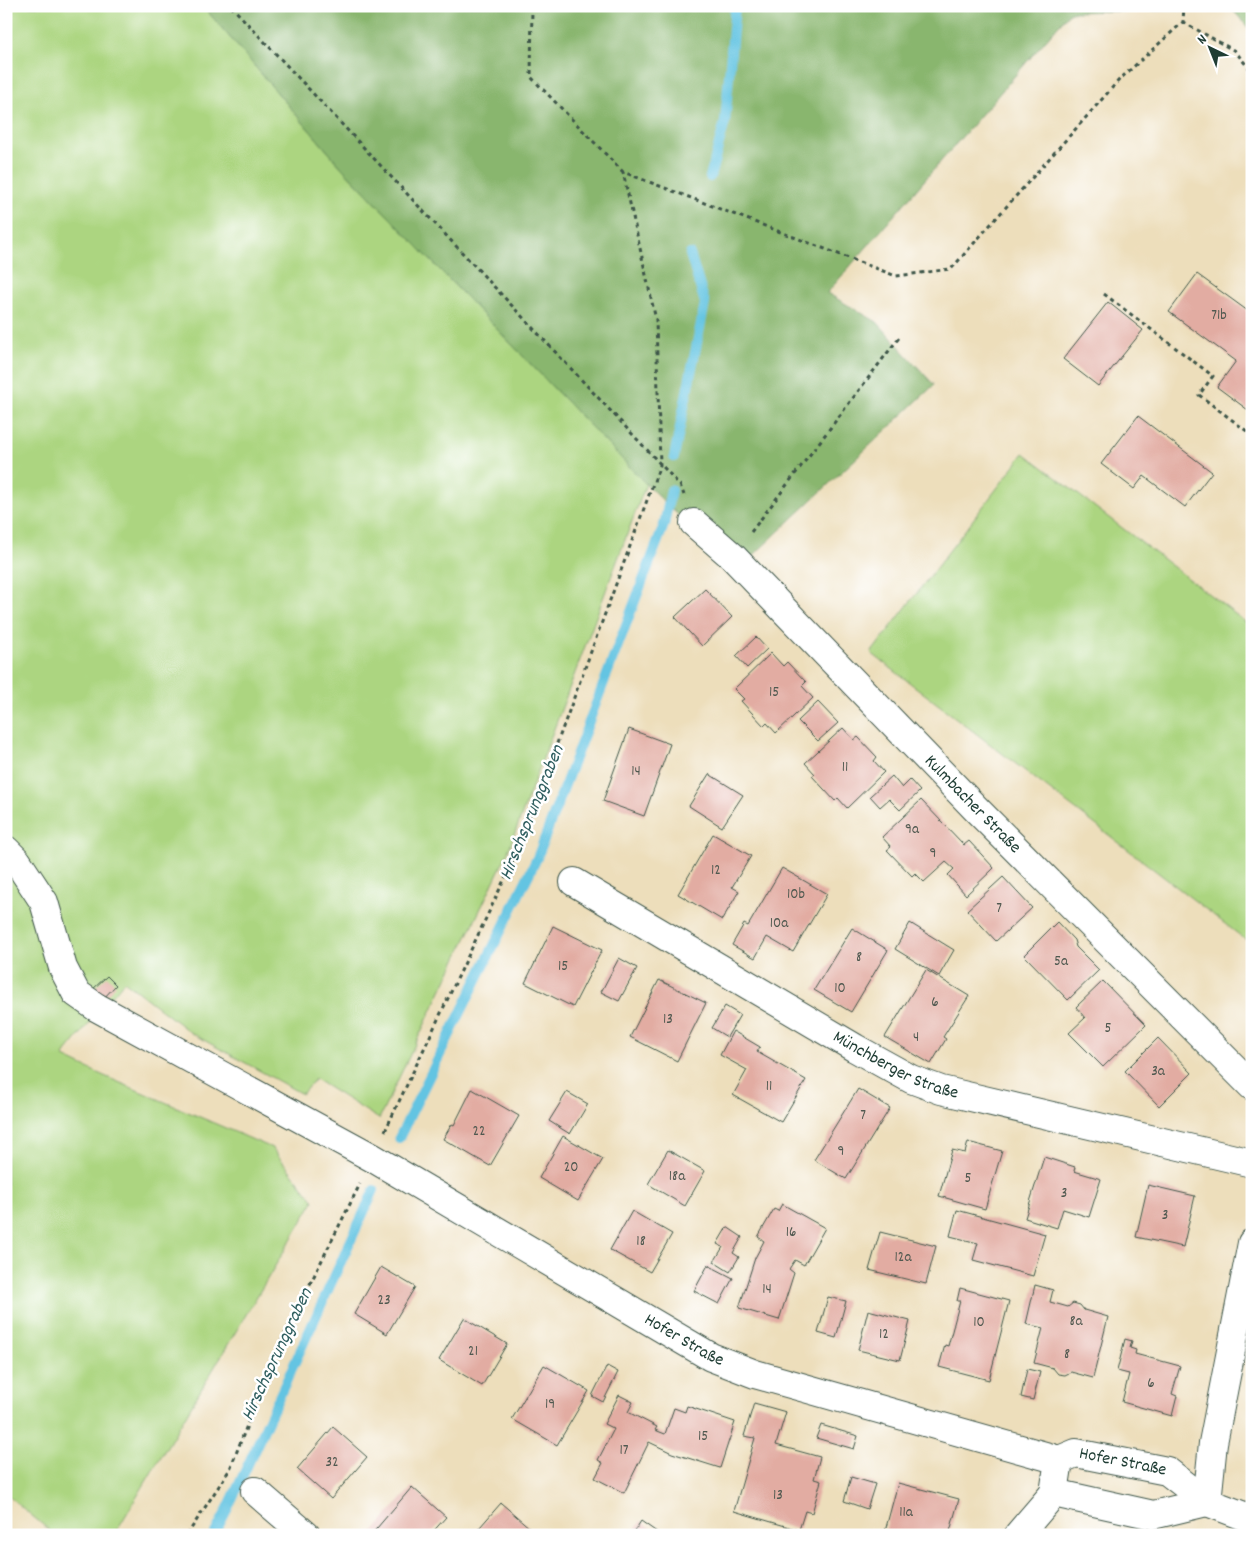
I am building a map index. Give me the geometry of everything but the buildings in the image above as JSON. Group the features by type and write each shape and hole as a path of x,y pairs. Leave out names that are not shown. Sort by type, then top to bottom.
{"street":[{"name":"Kulmbacher Straße","path":"694,523 733,557 979,812 1252,1086"},
{"name":"Hofer Straße","path":"6,850 17,861 44,902 63,968 76,993 96,1007 372,1158 711,1356 755,1374 1059,1460 1076,1453 1168,1471 1207,1502 1252,1519"},
{"name":"Münchberger Straße","path":"574,882 911,1079 951,1093 1252,1163"},
{"path":"1018,1535 1054,1493 1153,1515 1207,1502 1213,1443 1252,1243"},
{"name":"Hofer Straße","path":"1054,1493 1059,1460"},
{"path":"255,1492 306,1535"}],"path":[{"path":"231,6 680,485 694,523"},
{"path":"532,6 531,77 623,172 896,276 951,269 1120,79 1183,22 1184,6"},
{"path":"1183,22 1235,51 1252,72"},
{"path":"187,1535 230,1469 274,1356 372,1158 516,857 660,465 656,320 623,172"},
{"path":"1104,294 1213,376 1199,395 1252,435"},
{"path":"733,557 901,335"}],"green space":[{"path":"6,6 203,6 342,168 646,484 507,854 379,1119 315,1079 302,1094 191,1033 124,981 66,1052 64,1057 102,1075 272,1148 314,1201 114,1535 55,1535 6,1494"},
{"path":"203,6 1252,6 1252,32 1232,9 1070,12 827,293 877,322 934,385 737,572 646,484 342,168"},
{"path":"1024,453 1252,627 1252,933 1246,940 871,653"}],"waterway":[{"name":"Hirschsprunggraben","path":"710,177 725,122 735,6"},
{"name":"Hirschsprunggraben","path":"674,457 705,303 690,254"},
{"name":"Hirschsprunggraben","path":"399,1138 537,858 664,525 671,490"},
{"name":"Hirschsprunggraben","path":"214,1535 374,1190"}]}
